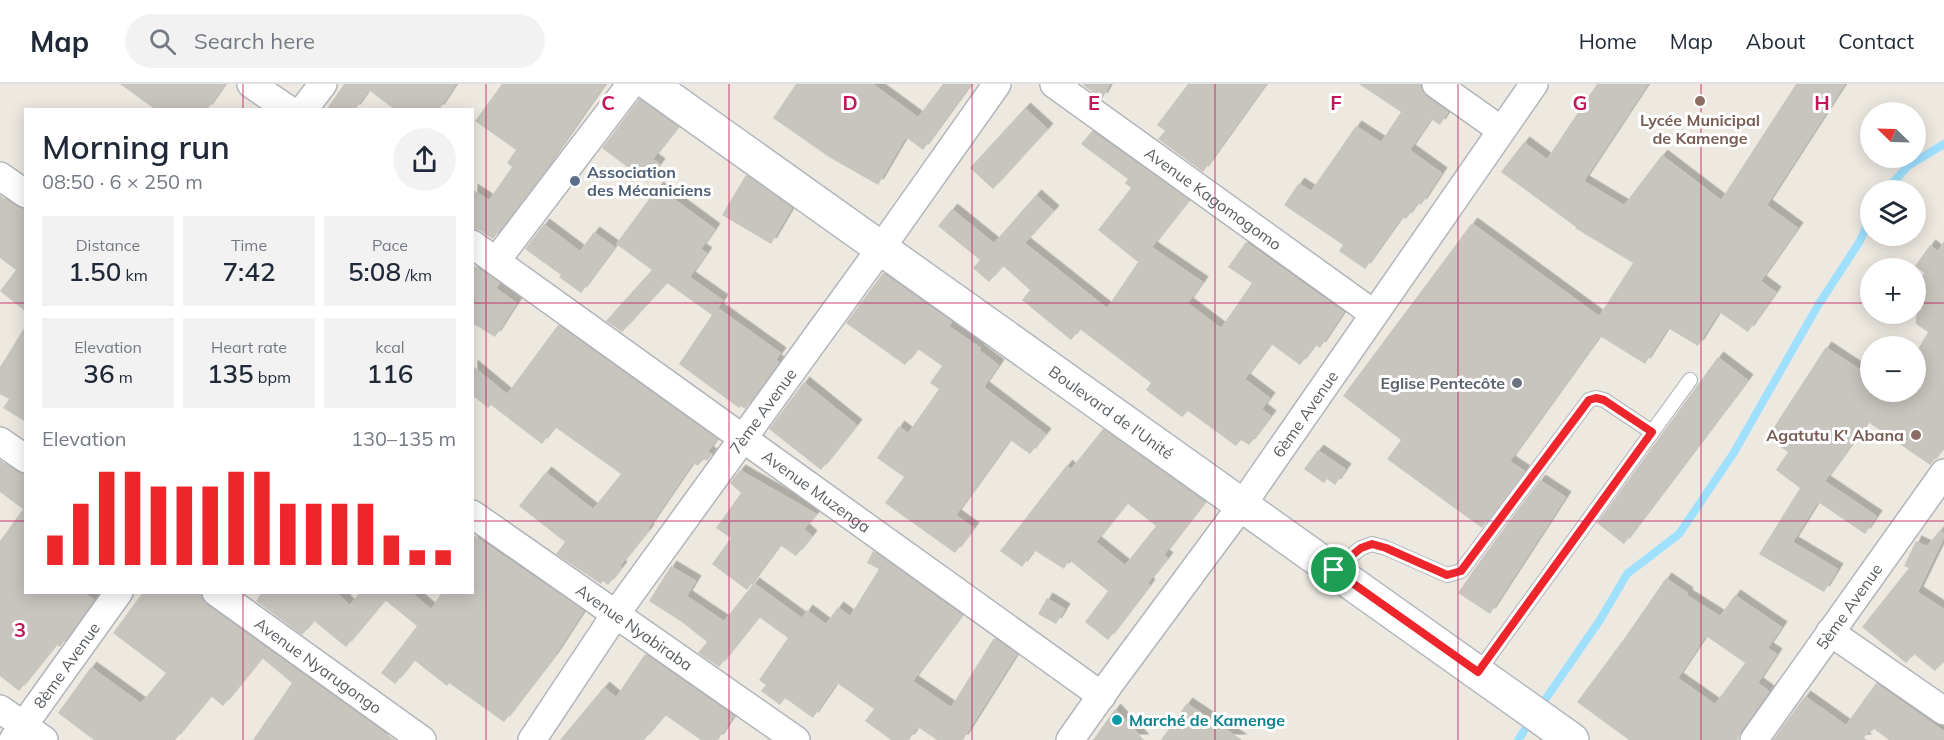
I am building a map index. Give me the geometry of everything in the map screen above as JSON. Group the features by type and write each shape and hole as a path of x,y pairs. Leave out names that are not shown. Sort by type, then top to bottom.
{"street":[{"path":"251,84 286,108"},
{"path":"305,108 323,84"},
{"path":"496,261 632,84"},
{"name":"Boulevard de l'Unité","path":"650,84 1563,733"},
{"name":"7ème Avenue","path":"532,740 615,615 997,84"},
{"name":"Avenue Kagomogomo","path":"1054,84 1374,314"},
{"path":"1436,84 1501,130"},
{"name":"6ème Avenue","path":"1070,740 1242,505 1534,84"},
{"path":"0,176 24,193"},
{"name":"Avenue Muzenga","path":"474,245 1102,696"},
{"path":"0,441 24,458"},
{"name":"5ème Avenue","path":"1754,740 1944,473"},
{"name":"Avenue Nyabiraba","path":"474,515 796,740"},
{"name":"8ème Avenue","path":"27,735 118,594"},
{"name":"Avenue Nyarugongo","path":"219,594 422,740"},
{"path":"1830,632 1944,711"},
{"path":"0,709 27,735"}],"lane":[{"path":"1478,672 1690,380"},
{"path":"1334,570 1361,548 1372,544 1447,575 1461,571 1589,400 1596,398 1604,400 1652,432"}],"building":[{"path":"120,84 225,84 208,108 153,108"},
{"path":"344,84 456,84 440,108 392,108 369,90 356,108 327,108"},
{"path":"502,84 605,84 493,239 474,229 474,190 489,200 512,167 507,163 516,150 475,121"},
{"path":"796,84 873,84 918,117 943,84 971,84 923,150 907,138 905,139 878,185 829,157 773,118"},
{"path":"1084,84 1110,84 1102,99"},
{"path":"1188,84 1266,84 1203,172 1158,139 1165,131 1157,125"},
{"path":"1359,84 1420,84 1426,96 1448,112 1440,125 1431,119 1410,150 1442,173 1421,205 1418,202 1406,219 1402,217 1365,269 1339,251 1343,245 1284,205 1299,183 1311,191 1356,126 1381,142 1401,112"},
{"path":"1597,84 1648,84 1584,181 1624,205 1662,155 1721,200 1796,84 1845,84 1767,205 1798,228 1761,281 1776,292 1748,332 1719,312 1698,346 1668,328 1645,364 1600,336 1510,461 1525,471 1482,528 1387,459 1401,440 1343,396 1472,223 1599,316 1633,263 1575,228 1501,172 1524,142 1547,159"},
{"path":"639,99 678,127 653,159 660,164 647,182 602,148"},
{"path":"1025,108 1048,129 993,189 970,168"},
{"path":"1092,131 1189,200 1152,247 1203,282 1188,303 1221,328 1252,283 1228,267 1246,242 1344,312 1320,348 1315,345 1300,365 1271,344 1245,379 1270,398 1262,409 1271,416 1249,445 1241,440 1236,446 1188,411 1182,417 1146,390 1151,383 1080,329 1071,340 1022,300 1030,290 1003,266 989,282 973,268 980,260 938,226 952,209 994,243 1036,195 1054,211 1025,243 1107,308 1138,262 1098,230 1131,188 1125,183 1128,179 1081,144"},
{"path":"746,175 792,208 771,244 722,215"},
{"path":"658,187 715,229 701,249 707,253 690,277 723,300 718,308 781,353 776,360 779,362 745,409 741,406 739,408 679,364 712,315 667,283 622,332 606,321 652,270 616,244"},
{"path":"0,195 24,209 24,310 0,291 16,270 0,258"},
{"path":"544,224 580,251 594,232 615,247 581,293 525,249"},
{"path":"1944,241 1944,448 1930,465 1868,422 1825,481 1877,516 1865,534 1818,502 1793,542 1838,569 1824,592 1759,554 1800,488 1776,470 1788,452 1767,438 1826,347 1860,369 1860,402 1926,402 1926,336 1928,332 1916,324 1926,324 1926,258 1921,258 1930,245 1938,251"},
{"path":"474,265 500,283 496,288 517,303 495,337 474,324"},
{"path":"883,273 952,322 949,326 981,348 979,350 999,365 984,387 1046,434 1030,454 1010,440 956,515 974,528 955,553 885,503 904,477 877,458 899,426 908,433 939,389 930,383 942,366 918,349 905,365 846,323"},
{"path":"558,325 717,439 708,452 712,454 707,461 704,458 698,466 693,463 649,530 608,585 603,581 601,584 556,554 565,542 519,506 546,472 593,509 621,474 555,427 542,444 491,405 488,408 474,397 474,367 507,394"},
{"path":"24,328 24,421 3,408 9,399 0,394 0,367"},
{"path":"1718,357 1748,380 1624,544 1597,523"},
{"path":"804,382 857,425 821,470 769,429"},
{"path":"1103,429 1205,502 1164,555 1168,558 1108,640 1085,622 1108,591 1069,560 1064,569 1034,550 1022,567 1000,551 1067,465 1071,469","holes":["1127,503 1156,526 1125,565 1096,542"]},
{"path":"1318,450 1346,469 1335,485 1327,479 1324,483 1304,469"},
{"path":"0,460 24,474 24,594 86,594 94,600 60,647 56,645 19,691 0,676 0,541 23,509 0,492"},
{"path":"740,470 817,514 804,529 812,536 796,556 780,545 747,590 712,564 731,538 716,528 741,493 730,483"},
{"path":"1540,480 1566,497 1490,614 1458,593"},
{"path":"1940,530 1944,533 1944,538 1918,592 1944,609 1944,661 1935,671 1914,654 1906,663 1862,627 1909,568 1904,566 1916,541 1927,546"},
{"path":"474,535 584,611 554,657 504,722 449,683 447,686 414,660 395,684 381,673 417,626 385,600 346,647 314,621 302,635 256,601 261,594 338,594 350,605 358,594 413,594 431,609 441,594 474,594"},
{"path":"873,551 962,615 913,681 951,707 994,638 1017,654 963,740 937,740 918,727 909,740 891,740 865,721 874,709 837,683 813,718 785,698 780,705 761,691 766,685 759,680 788,638 759,617 719,667 698,653 707,642 682,622 649,601 671,566 696,581 687,596 724,621 754,583 802,618 807,610 826,624 838,607 850,616 879,569 867,563"},
{"path":"1666,578 1688,593 1687,595 1720,616 1735,595 1782,627 1768,648 1777,654 1758,683 1769,691 1741,731 1738,740 1629,740 1577,702","holes":["1706,636 1745,663 1715,704 1678,678"]},
{"path":"142,594 201,594 207,605 395,740 253,740 292,683 262,658 223,706 211,696 175,740 94,740 58,713 91,667 141,703 166,673 113,633"},
{"path":"1047,598 1065,609 1056,624 1038,614"},
{"path":"645,654 734,716 718,740 701,740 665,715 644,740 560,740 604,687 616,697"},
{"path":"1876,683 1944,731 1944,740 1889,740 1874,729 1870,730 1864,738 1867,740 1773,740 1805,696 1846,725"},
{"path":"1187,703 1242,740 1161,740"},
{"name":"Marché de Kamenge","path":"1115,709 1144,740 1093,740"}],"waterway":[{"path":"1895,180 1908,166 1944,144"},
{"path":"1540,707 1600,620 1627,574 1679,534 1733,454 1817,307 1860,241"},
{"path":"1518,740 1532,719"}],"place":[{"name":"Lycée Municipal de Kamenge","path":"1700,101"},
{"name":"Association des Mécaniciens","path":"575,181"},
{"name":"Eglise Pentecôte","path":"1517,383"},
{"name":"Agatutu K' Abana","path":"1916,435"},
{"name":"Marché de Kamenge","path":"1117,720"}],"route":[{"path":"1596,398 1604,400 1652,432 1478,672 1334,570 1361,548 1372,544 1447,575 1461,571 1589,400 1596,398"}]}
